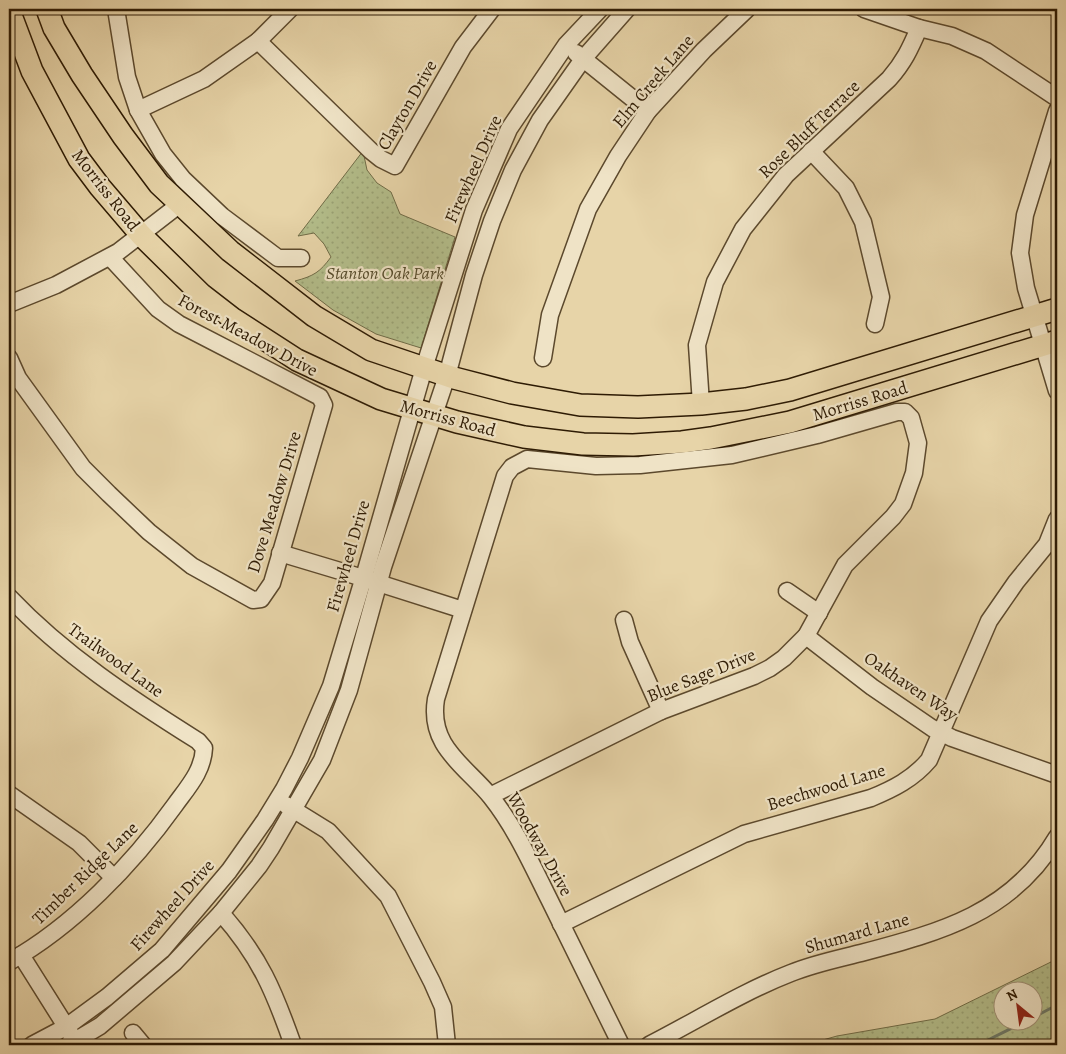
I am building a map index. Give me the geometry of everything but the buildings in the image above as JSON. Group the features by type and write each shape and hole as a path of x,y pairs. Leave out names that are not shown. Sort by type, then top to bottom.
{"main road":[{"name":"Morriss Road","path":"46,9 54,28 73,60 123,136 159,184 230,251 314,316 372,350 448,376 512,393 580,405 638,407 701,404 746,399 790,390 1057,309"},
{"name":"Morriss Road","path":"9,10 32,71 79,159 141,235 201,294 232,318 289,354 381,400 457,422 524,437 583,444 633,445 682,442 790,422 1050,343"}],"street":[{"path":"116,9 127,77 138,110 163,154 183,179 222,216 278,258 301,258"},
{"path":"138,110 204,80 258,40 290,9"},
{"name":"Clayton Drive","path":"258,40 371,151 395,166 463,47 492,9"},
{"name":"Firewheel Drive","path":"72,1043 100,1026 174,963 221,913 258,866 294,810 322,760 349,690 371,580 408,422 474,210 509,129 566,45 600,9"},
{"name":"Firewheel Drive","path":"32,1045 66,1027 107,997 162,950 229,871 277,800 300,758 331,686 435,415 448,376 480,257 492,221 513,170 540,120 583,59 627,9"},
{"name":"Elm Creek Lane","path":"543,358 550,315 588,209 618,156 648,111 704,50 747,9"},
{"path":"864,9 919,28 952,36 986,51 1057,98"},
{"name":"Rose Bluff Terrace","path":"701,404 697,345 715,282 742,228 786,175 900,67 909,53 919,28"},
{"path":"566,45 648,111"},
{"path":"1057,111 1026,215 1020,253 1026,288 1035,316 1050,343 1057,392"},
{"path":"812,151 846,188 863,222 881,297 875,324"},
{"path":"9,304 56,284 110,257 180,204"},
{"name":"Forest Meadow Drive","path":"110,257 158,309 179,324 320,397 324,405"},
{"name":"Dove Meadow Drive","path":"9,358 18,378 83,468 109,494 149,532 192,566 253,600 261,600 272,583 324,405"},
{"name":"Blue Sage Drive","path":"490,796 662,711 770,668 784,658 806,636 845,565 893,517 903,504 914,473 918,443 910,418 905,412 897,412 816,435 707,459 640,465 596,466 538,460"},
{"name":"Woodway Drive","path":"538,460 527,459 519,462 512,466 505,476 436,700 436,724 449,753 490,796 516,836 622,1045"},
{"name":"Beechwood Lane","path":"561,924 744,834 871,798 902,784 922,768 929,760 942,733 989,621 1016,582 1047,544 1057,518"},
{"path":"280,553 463,610"},
{"path":"787,591 819,613"},
{"name":"Trailwood Lane","path":"9,598 51,637 109,683 198,741 204,748"},
{"path":"624,620 630,642 662,711"},
{"name":"Oakhaven Way","path":"806,636 872,687 942,733 1057,775"},
{"name":"Timber Ridge Lane","path":"15,959 45,940 88,903 152,837 195,777 203,760 204,748"},
{"path":"9,794 78,843 114,878"},
{"path":"277,800 328,831 388,896 443,1006 447,1045"},
{"name":"Shumard Lane","path":"649,1045 792,972 925,934 970,918 1013,890 1049,851 1057,837"},
{"path":"221,913 245,941 267,978 278,1000 293,1045"},
{"path":"15,959 66,1027 72,1043"}],"green space":[{"name":"Stanton Oak Park","path":"363,151 367,170 377,183 391,192 400,214 455,237 421,348 376,334 333,310 295,281 316,273 331,257 324,244 314,233 298,236"},
{"path":"1057,959 1057,1045 805,1045 837,1036 935,1019 994,990 994,1032 1044,1032 1044,982 1010,982"}],"waterway":[{"path":"1044,1012 1057,1005"},
{"path":"978,1045 1004,1032"}]}
